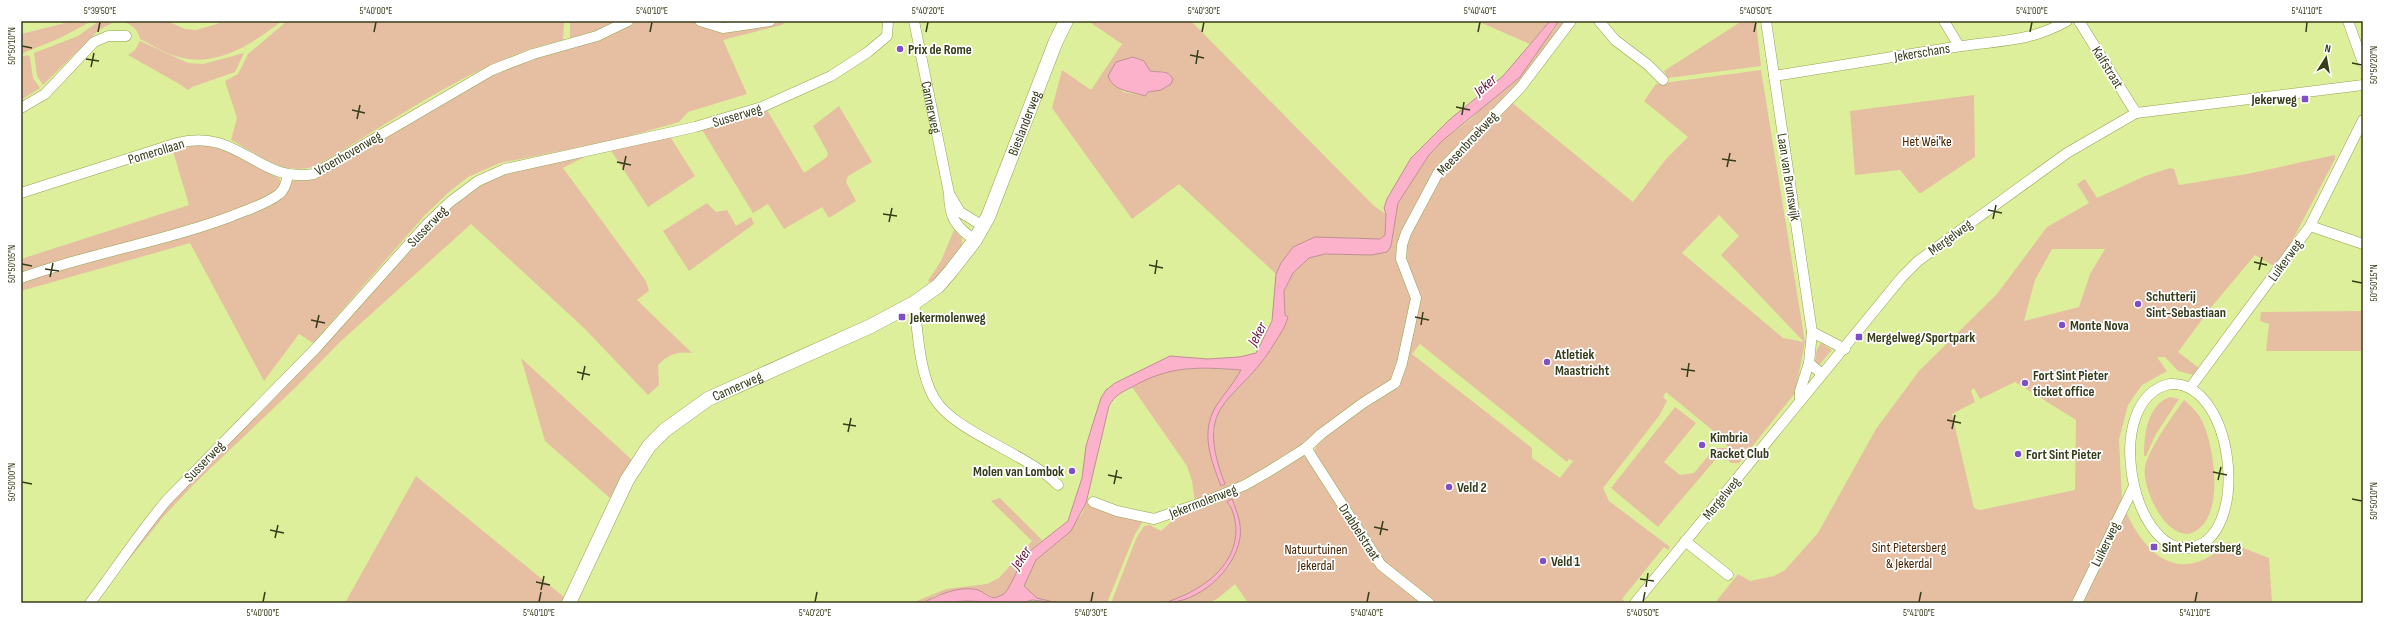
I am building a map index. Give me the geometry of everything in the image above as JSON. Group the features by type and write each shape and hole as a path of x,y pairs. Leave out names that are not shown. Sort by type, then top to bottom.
{"main road":[{"name":"Bieslanderweg","path":"983,226 1066,21"},
{"name":"Cannerweg","path":"569,603 627,480 649,446 665,430 708,399 871,326 914,303 938,286 963,257 983,226"}],"street":[{"name":"Vroenhovenweg","path":"288,176 306,176 324,170 463,85 492,70 533,54 597,36 628,21"},
{"path":"700,21 723,28 770,21"},
{"name":"Susserweg","path":"90,603 118,568 150,520 167,500 317,347 427,224 466,189 505,169 695,127 762,108 831,76 868,52 887,36 888,21"},
{"name":"Cannerweg","path":"914,21 948,193 949,210 954,222 975,240"},
{"name":"Meesenbroekweg","path":"1306,448 1327,429 1396,381 1402,364 1416,298 1401,260 1402,246 1406,233 1432,182 1441,168 1521,87 1571,21"},
{"path":"1599,21 1615,40 1648,65 1663,80"},
{"name":"Laan van Brunswijk","path":"1766,21 1812,332 1809,363 1800,391 1800,400"},
{"path":"1944,21 1959,46"},
{"name":"Jekerschans","path":"1774,76 1959,46 2034,36 2067,21"},
{"name":"Kalfstraat","path":"2079,21 2136,113"},
{"path":"2348,21 2363,63"},
{"path":"21,108 47,92 94,42 108,36 126,36"},
{"name":"Mergelweg","path":"1635,603 1800,400 1845,349 1902,277 1918,262 2067,153 2136,113 2363,85"},
{"name":"Luikerweg","path":"2190,388 2310,226 2363,120"},
{"name":"Pomerollaan","path":"21,193 177,143 197,140 224,144 288,176"},
{"path":"21,278 57,265 207,225 240,213 278,195 285,187 288,176"},
{"name":"Cannerweg","path":"948,193 960,212 983,226"},
{"path":"2310,226 2363,244"},
{"path":"914,303 927,379 935,399 951,417 1040,469 1058,485"},
{"path":"1812,332 1845,349"},
{"path":"1809,363 1822,374"},
{"path":"2176,384 2190,388 2210,408 2224,443 2228,482 2225,505 2217,527 2209,537 2195,546 2183,548 2172,544 2160,536 2146,518 2134,486 2130,459 2131,434 2141,404 2147,395 2164,385 2176,384"},
{"name":"Jekermolenweg","path":"1093,502 1147,519 1158,519 1245,486 1306,448"},
{"name":"Drabbelstraat","path":"1306,448 1380,565 1429,603"},
{"name":"Luikerweg","path":"2077,603 2134,486"},
{"path":"1685,541 1728,575"}],"green space":[{"path":"73,21 92,21 60,38 21,54 21,34"},
{"path":"99,21 116,21 99,30 43,85 37,76 34,53 78,36"},
{"path":"118,21 167,21 185,29 196,30 227,21 282,21 247,45 234,51 221,56 193,60 174,56 159,49 140,39 135,28"},
{"path":"287,21 563,21 564,23 563,40 531,49 467,77 405,112 316,166 304,169 292,169 272,163 231,140 237,118 225,81 238,74 248,54"},
{"path":"616,21 596,31 570,38 570,22"},
{"path":"635,21 693,21 703,27 721,32 785,22 782,25 723,40 747,94 688,112 679,122 619,139 500,163 468,177 449,192 426,214 313,343 299,334 264,381 190,243 21,291 21,280 251,212 292,181 315,178 489,77 539,57 597,41"},
{"path":"1088,21 1191,21 1374,206 1386,214 1385,235 1380,239 1315,237 1281,263 1276,274 1179,184 1132,219 1052,108 1062,70 1091,90 1122,44","holes":["1144,61 1150,71 1165,71 1145,96 1123,92 1110,80"]},
{"path":"1477,21 1550,21 1530,44"},
{"path":"1559,21 1569,21 1525,80 1442,163 1401,237 1413,295 1395,378 1299,449 1256,476 1195,502 1192,481 1187,466 1132,387 1159,374 1172,371 1198,369 1242,370 1221,401 1210,424 1210,450 1214,466 1221,486 1225,484 1213,450 1215,422 1222,405 1252,372 1277,338 1285,315 1284,291 1293,273 1309,258 1316,255 1340,253 1366,255 1387,252 1391,246 1398,203 1429,155 1442,141 1471,119 1554,30"},
{"path":"1742,21 1756,21 1761,66 1668,78 1664,71"},
{"path":"140,41 188,63 203,64 244,53 235,72 192,87 188,90 128,55 135,50"},
{"path":"27,55 30,57 33,78 40,88 21,100 21,57"},
{"path":"1761,70 1805,342 1795,393 1739,463 1731,463 1721,453 1658,527 1611,488 1675,407 1696,423 1664,462 1680,475 1694,473 1715,448 1728,448 1722,438 1666,392 1663,397 1667,401 1659,416 1603,488 1609,501 1670,547 1668,550 1664,547 1622,599 1626,603 1433,603 1386,566 1314,453 1325,436 1336,426 1394,388 1418,303 1405,264 1404,246 1438,177 1510,101 1633,202 1666,159 1688,137 1644,101 1656,84","holes":["1719,215 1739,236 1721,255 1804,342 1783,338 1682,253","1420,344 1567,462 1569,459 1573,461 1560,478 1532,458 1532,448 1412,354"]},
{"name":"Het Wei'ke","path":"1974,95 1975,157 1921,193 1919,193 1900,170 1855,175 1850,111"},
{"path":"839,106 872,162 848,176 846,182 856,201 829,218 822,207 784,229 768,204 753,213 701,128 766,108 804,173 827,157 828,153 813,126"},
{"path":"669,135 695,176 648,207 610,149"},
{"path":"186,145 218,146 280,179 281,188 252,203 221,216 188,227 86,254 21,274 21,259 189,205 172,148"},
{"path":"594,152 563,168 646,281 649,291 637,300 692,353 682,352 674,354 666,358 658,365 659,385 648,395 584,328 471,224 340,342 297,386 194,484 164,516 94,603 154,513 462,196 499,174"},
{"name":"Sint Pietersberg & Jekerdal","path":"2335,155 2335,159 2290,245 2275,267 2255,255 2213,305 2178,352 2199,368 2194,375 2178,371 2165,357 2157,357 2167,371 2142,385 2128,405 2119,440 2122,499 2072,603 1715,603 1738,574 1750,581 1774,576 1785,570 1818,533 1876,429 1919,371 1997,294 2047,227 2089,203 2077,184 2085,179 2097,198 2145,176 2170,168 2174,169 2179,185 2247,174","holes":["2052,249 2105,249 2090,274 2079,307 2024,321 2035,280","2015,382 2076,420 2075,490 1980,510 1974,508 1952,414 1975,402 1971,391 1974,388 1980,399"]},
{"path":"707,203 716,212 727,210 736,226 751,217 754,224 689,271 663,231"},
{"path":"954,230 962,238 962,244 959,251 951,263 931,283 928,281 941,261"},
{"path":"2363,311 2363,351 2266,351 2269,324 2260,321 2261,312"},
{"path":"1821,343 1832,350 1819,365 1815,361 1817,349"},
{"path":"521,358 632,460 611,499 545,441"},
{"path":"2170,397 2179,399 2156,434 2146,456 2144,456 2148,422 2156,407 2162,401"},
{"path":"2184,400 2192,407 2202,421 2211,448 2214,466 2213,502 2208,517 2200,528 2187,534 2171,528 2165,522 2154,505 2145,480 2145,468 2150,452"},
{"name":"Natuurtuinen Jekerdal","path":"1302,455 1305,456 1330,491 1370,557 1384,573 1424,603 1248,603 1235,584 1217,599 1207,603 1111,603 1136,539 1144,526 1150,525 1161,531 1180,514"},
{"path":"416,476 565,598 564,603 345,603"},
{"path":"1000,498 1042,540 1026,554 1004,594 995,598 983,592 971,589 936,595 923,603 912,603 946,589 987,584 999,578 1032,541 991,501"},
{"path":"1086,503 1143,521 1135,534 1107,603 1062,604 1040,599 1031,594 1024,586 1036,560 1060,540 1082,514"},
{"path":"2125,509 2134,527 2144,541 2155,553 2168,561 2181,564 2196,562 2212,555 2228,542 2269,558 2272,603 2080,603"}],"shaded area":[{"path":"1550,21 1559,21 1520,77 1442,141 1429,155 1398,203 1391,246 1387,252 1372,255 1325,254 1309,258 1293,273 1284,291 1285,315 1288,317 1284,327 1260,364 1223,405 1216,418 1214,435 1216,456 1225,484 1221,486 1211,456 1208,436 1209,426 1211,416 1216,406 1241,370 1212,368 1185,369 1172,371 1146,380 1116,397 1109,406 1086,503 1071,531 1036,560 1024,586 1037,598 1058,603 1032,600 1023,603 967,601 923,603 942,594 964,589 978,590 990,597 995,598 1004,594 1026,554 1068,521 1082,478 1086,446 1101,398 1106,390 1115,383 1170,356 1208,359 1239,357 1256,353 1272,321 1276,274 1281,263 1293,247 1315,237 1380,239 1385,235 1386,214 1384,208 1387,199 1411,158 1449,120 1503,76"},
{"path":"1133,57 1144,61 1150,71 1163,72 1171,76 1173,79 1171,84 1161,90 1148,92 1145,96 1124,90 1114,85 1108,76 1116,62"},
{"path":"1232,499 1239,518 1240,538 1236,551 1230,562 1222,574 1201,591 1189,598 1177,602 1164,603 1202,585 1214,576 1223,566 1230,555 1235,542 1235,521 1232,510 1227,502"}],"place":[{"name":"Prix de Rome","path":"900,49"},
{"name":"Jekerweg","path":"2305,99"},
{"name":"Schutterij Sint-Sebastiaan","path":"2138,304"},
{"name":"Jekermolenweg","path":"902,317"},
{"name":"Monte Nova","path":"2062,325"},
{"name":"Mergelweg/Sportpark","path":"1859,337"},
{"name":"Atletiek Maastricht","path":"1547,362"},
{"name":"Fort Sint Pieter ticket office","path":"2025,383"},
{"name":"Kimbria Racket Club","path":"1702,445"},
{"name":"Fort Sint Pieter","path":"2018,454"},
{"name":"Molen van Lombok","path":"1072,471"},
{"name":"Veld 2","path":"1449,487"},
{"name":"Sint Pietersberg","path":"2154,547"},
{"name":"Veld 1","path":"1543,561"}],"water label":[{"name":"Jeker","path":"1485,85"},
{"name":"Jeker","path":"1257,334"},
{"name":"Jeker","path":"1021,558"}]}
